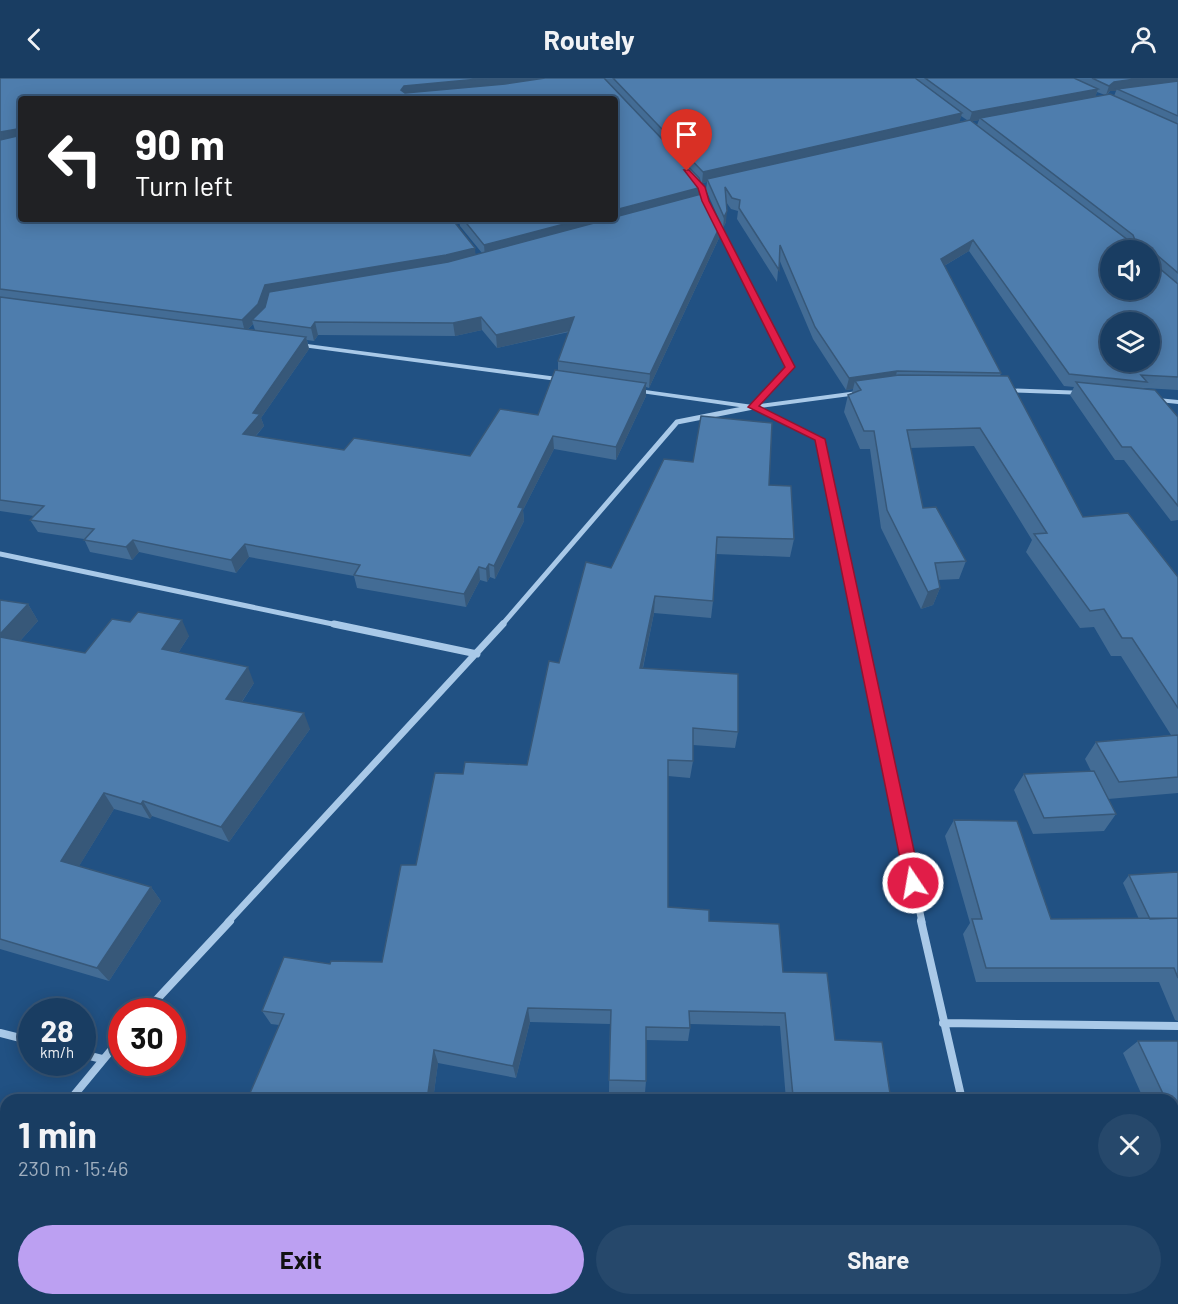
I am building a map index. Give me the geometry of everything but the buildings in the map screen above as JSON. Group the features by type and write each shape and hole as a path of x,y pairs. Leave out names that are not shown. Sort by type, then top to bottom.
{"street":[{"path":"711,211 790,367 753,407"},
{"path":"280,343 575,381"},
{"path":"623,388 753,407 820,439 943,1023 961,1094"},
{"path":"989,389 1095,394"},
{"path":"158,998 477,654 677,422 753,407 871,391"},
{"path":"1142,398 1178,402"},
{"path":"0,554 477,654"},
{"path":"943,1023 1178,1026"},
{"path":"0,1033 18,1038"},
{"path":"75,1094 108,1052"},
{"path":"96,1058 102,1059"}],"route":[{"path":"687,171 701,187 705,201 790,367 753,407 820,439 913,883"}]}
